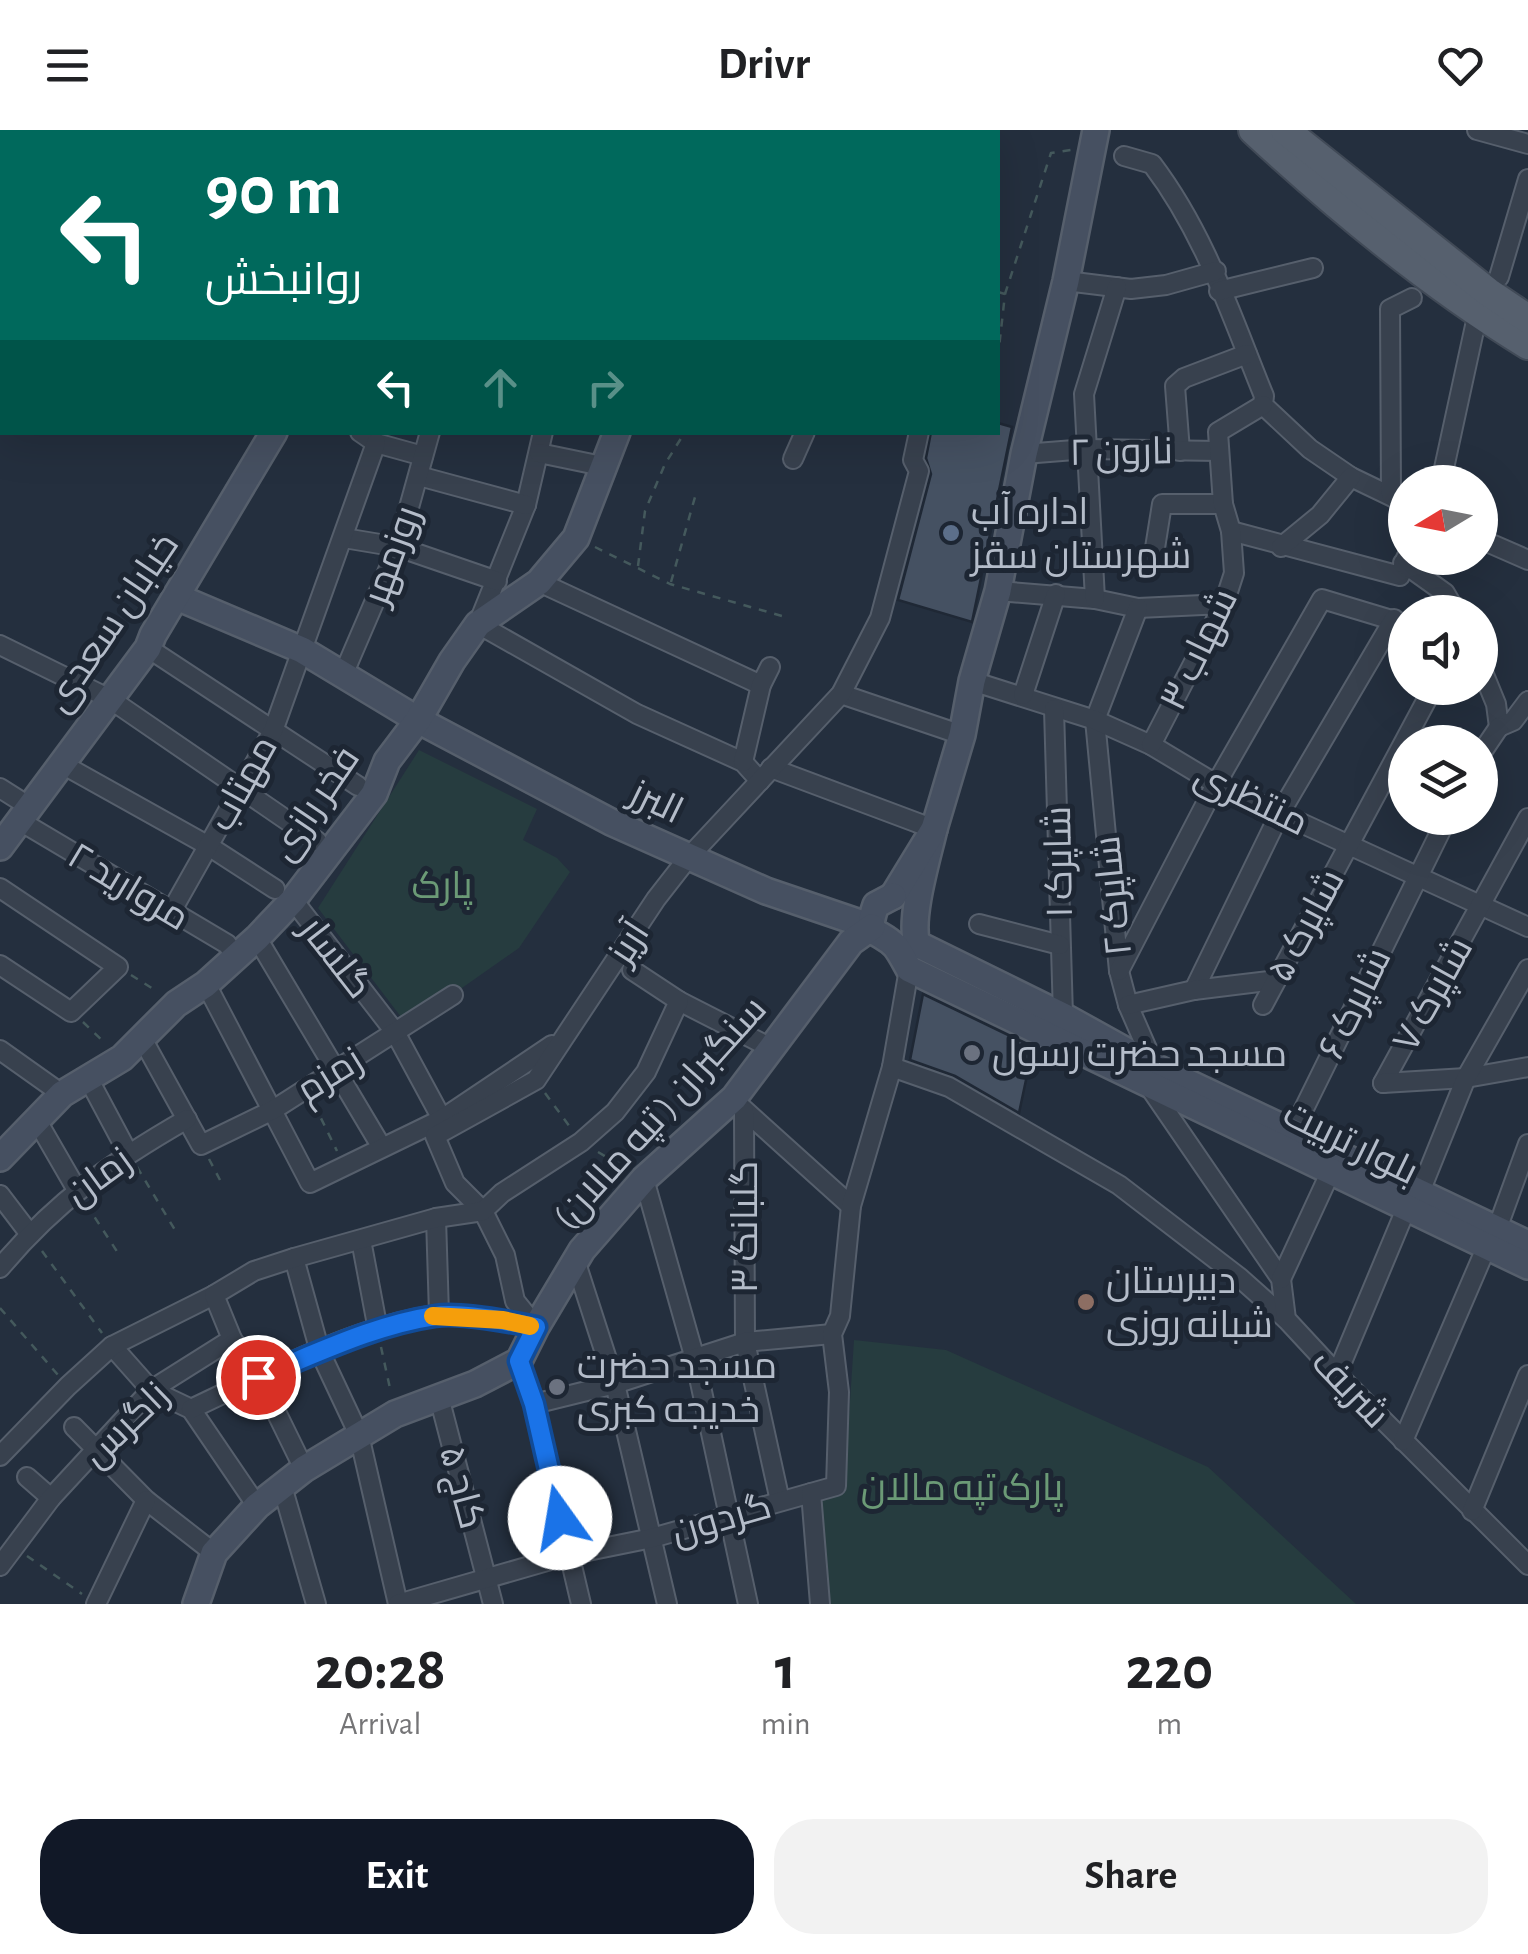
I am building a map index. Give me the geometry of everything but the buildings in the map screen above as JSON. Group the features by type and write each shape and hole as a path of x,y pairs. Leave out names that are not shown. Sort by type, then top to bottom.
{"main road":[{"path":"1253,130 1320,192 1478,312 1528,345"},
{"path":"1285,130 1488,292 1528,318"},
{"path":"899,928 962,735 972,681 998,591 1024,454 1066,281 1087,140"},
{"name":"خیابان سعدی","path":"0,847 148,648 272,435"},
{"name":"فخر رازی","path":"4,1147 62,1094 122,1058 176,1004 206,984 257,938 284,894 374,794 387,761 418,720 478,624 539,582 576,538 617,435"},
{"name":"البرز","path":"176,597 302,650 418,720 688,858 766,892 899,928"},
{"path":"899,928 876,905 893,896 934,829"},
{"path":"893,896 904,898 899,928 909,969"},
{"name":"بلوار تربیت","path":"899,928 917,944 1063,1016 1151,1076 1330,1173 1413,1201"},
{"name":"سنگبران ( تپه مالان)","path":"519,1361 575,1260 644,1178 739,1104 773,1049 851,942 899,928"},
{"name":"بلوار تربیت","path":"909,969 1151,1076 1293,1131 1413,1201 1491,1238 1528,1266"},
{"name":"بلوار تربیت","path":"1491,1238 1528,1244"},
{"path":"196,1604 214,1553 258,1506 304,1469 395,1414 476,1384 519,1361"}],"street":[{"path":"1480,130 1528,144"},
{"path":"1124,156 1152,164 1188,215 1216,271 1219,291 1264,396 1263,405 1310,448 1351,477 1388,494"},
{"path":"1498,278 1520,234 1528,179"},
{"path":"1219,291 1313,268"},
{"path":"1066,281 1117,287 1166,285 1216,271"},
{"path":"1095,599 1084,394 1117,287"},
{"path":"1397,465 1390,309 1412,298"},
{"path":"1445,465 1478,312"},
{"path":"1180,450 1175,386 1184,378 1247,354"},
{"name":"شهاب ۳","path":"1151,744 1224,604 1234,573 1231,530 1223,504 1218,432 1263,405"},
{"path":"364,435 376,444 423,456"},
{"name":"روزمهر","path":"343,675 398,547 429,435"},
{"path":"542,435 526,505 478,624 637,714 766,775 934,829"},
{"path":"792,459 804,435"},
{"name":"آریز","path":"438,1127 572,1029 688,858 841,694 880,618 919,470 913,460 919,435"},
{"name":"مهتاب","path":"171,912 272,732 376,444"},
{"name":"نارون ۲","path":"1024,454 1087,450 1219,451"},
{"path":"539,452 602,466"},
{"path":"419,476 526,505"},
{"path":"1281,546 1320,515 1351,477"},
{"path":"1155,548 1160,510 1167,502 1223,504"},
{"path":"1231,530 1388,573"},
{"path":"344,538 398,547 498,580"},
{"path":"1498,547 1528,560"},
{"path":"1424,575 1447,595"},
{"path":"539,582 766,676 743,762"},
{"path":"998,591 1056,594 1138,608 1224,604"},
{"path":"1024,695 1056,594"},
{"path":"1119,972 1216,784 1322,599 1388,618"},
{"path":"1095,720 1138,608"},
{"path":"1194,990 1280,813 1388,639"},
{"path":"0,645 110,699 317,841"},
{"path":"148,648 358,786"},
{"name":"منتظری","path":"972,681 1024,695 1151,744 1216,784 1528,927"},
{"path":"841,694 962,735"},
{"path":"1496,705 1499,727 1513,721 1528,701"},
{"name":"شاپرک ۵","path":"1263,1006 1424,705"},
{"name":"شاپرک ۱","path":"1054,709 1063,1016"},
{"name":"شاپرک ۲","path":"1095,720 1119,972 1151,1076"},
{"path":"60,763 284,894"},
{"name":"مروارید ۲","path":"0,788 25,814 171,912 227,944 235,955"},
{"name":"شاپرک ۷","path":"1466,1078 1383,1083 1528,818"},
{"name":"شاپرک ۶","path":"1293,1131 1438,835"},
{"path":"0,888 118,967 72,1012 0,965"},
{"name":"گلسار","path":"284,894 395,1032 438,1127 455,1183 484,1212 504,1255 515,1302 536,1327"},
{"path":"979,924 1060,945"},
{"path":"257,938 381,1146"},
{"path":"1336,1374 1466,1078 1528,968"},
{"path":"820,1604 811,1492 836,1486 839,1392 832,1334 840,1316 851,1206 892,1067 909,969"},
{"path":"632,970 679,1001 773,1049"},
{"path":"1128,1006 1194,990 1276,980"},
{"path":"206,984 310,1183 381,1146 438,1127"},
{"name":"زمزم","path":"202,1144 273,1110 452,995"},
{"path":"0,1456 112,1346 254,1271 436,1218 484,1212 502,1194 581,1142 615,1112 646,1072 679,1001"},
{"path":"143,1040 202,1144"},
{"path":"0,1050 62,1094"},
{"path":"892,1067 949,1086 1119,1185 1286,1318"},
{"path":"1466,1078 1528,1067"},
{"name":"شریف","path":"1151,1076 1281,1279 1286,1318 1336,1374 1528,1565"},
{"path":"88,1078 128,1153"},
{"path":"739,1104 851,1206"},
{"name":"گلبانگ ۳","path":"739,1104 745,1342 780,1501"},
{"name":"زمان","path":"0,1268 29,1233 77,1190 128,1153 187,1118"},
{"path":"36,1119 77,1190"},
{"path":"1403,1441 1528,1144"},
{"path":"1281,1279 1330,1173"},
{"path":"644,1178 696,1359 748,1604"},
{"path":"0,1196 29,1233"},
{"path":"436,1218 440,1314"},
{"path":"360,1240 378,1330"},
{"path":"294,1258 320,1352 359,1435 398,1604"},
{"path":"575,1260 615,1384 667,1604"},
{"path":"214,1295 232,1339 258,1377 304,1469"},
{"path":"191,1409 320,1352 378,1330 440,1314 536,1327"},
{"path":"534,1404 615,1384 745,1342 832,1334"},
{"name":"زاگرس","path":"0,1566 6,1541 98,1450 151,1390 232,1339"},
{"path":"112,1346 151,1390 191,1409 258,1506"},
{"path":"519,1361 534,1404 581,1604"},
{"path":"1472,1511 1528,1375"},
{"name":"کاج ۵","path":"439,1396 493,1604"},
{"path":"74,1427 146,1500 214,1553"},
{"path":"27,1477 50,1498"},
{"path":"282,1486 316,1604"},
{"name":"گردون","path":"398,1604 811,1492"},
{"path":"96,1604 146,1500"}],"path":[{"path":"1000,340 1006,294 1051,153 1087,140"},
{"path":"1000,292 1006,294"},
{"path":"638,568 645,511 665,464 683,435"},
{"path":"670,584 696,497"},
{"path":"576,538 670,584 789,618"},
{"path":"118,967 176,1004"},
{"path":"72,1012 122,1058"},
{"path":"306,1088 344,1166"},
{"path":"202,1144 220,1180"},
{"path":"128,1153 175,1230"},
{"path":"77,1190 118,1254"},
{"path":"29,1233 112,1346"},
{"path":"0,1308 68,1386"},
{"path":"378,1330 395,1414"},
{"path":"6,1541 96,1604"}],"green space":[{"name":"پارک","path":"419,750 537,809 523,840 557,858 570,872 519,948 452,995 401,1017 318,908"},
{"name":"پارک تپه مالان","path":"854,1340 946,1350 1208,1467 1356,1604 828,1604 817,1502 844,1493"}],"slow traffic":[{"path":"433,1316 503,1320 530,1326"}],"place":[{"name":"اداره آب شهرستان سقز","path":"951,533"},
{"name":"مسجد حضرت رسول","path":"972,1053"},
{"name":"دبیرستان شبانه روزی","path":"1086,1302"},
{"name":"مسجد حضرت خدیجه کبری","path":"557,1387"}],"route":[{"path":"258,1377 347,1340 440,1314 536,1327 519,1361 534,1404 560,1518"}]}
